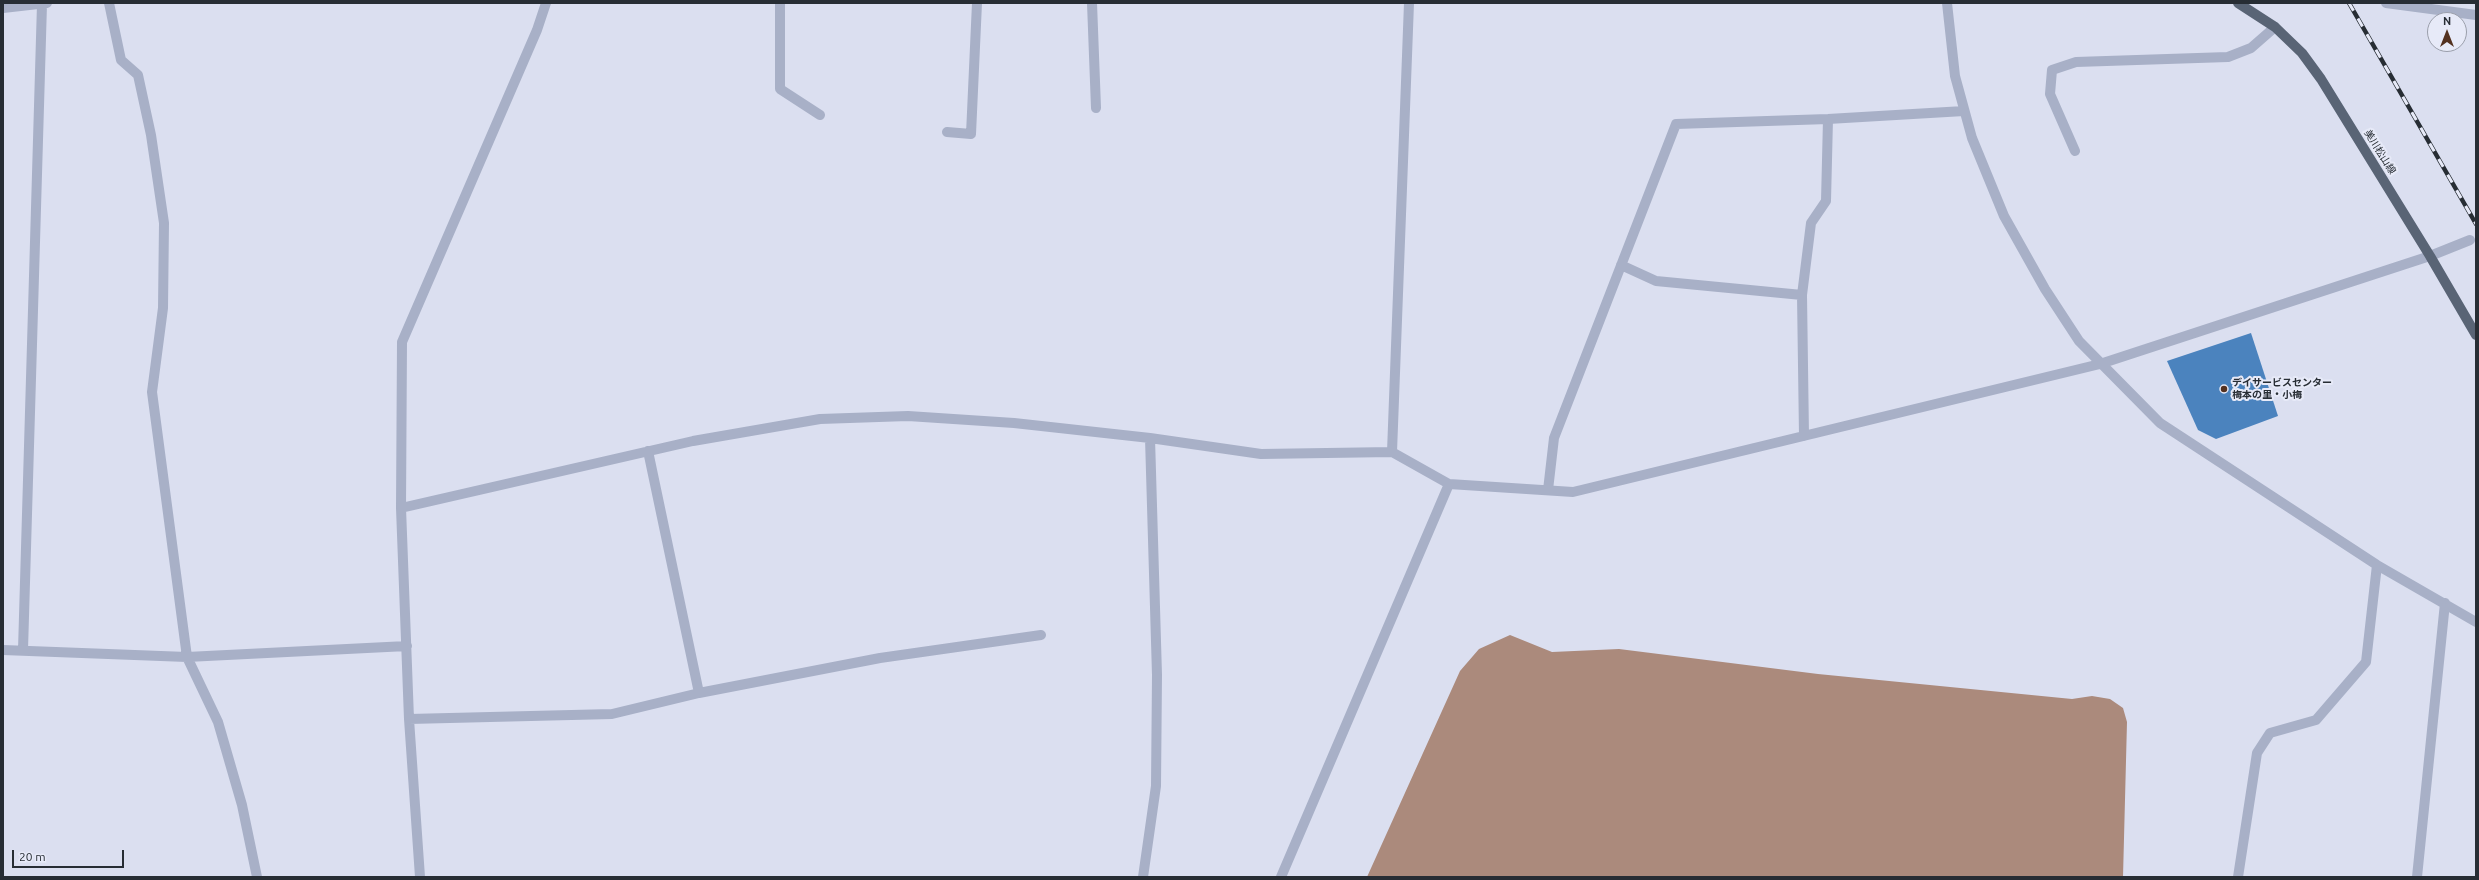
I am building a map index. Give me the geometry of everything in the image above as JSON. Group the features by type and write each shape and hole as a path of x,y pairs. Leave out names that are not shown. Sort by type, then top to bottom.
{"main road":[{"name":"美川松山線","path":"2238,3 2275,27 2302,53 2321,80 2430,256 2476,335"}],"street":[{"path":"109,3 121,60 138,75 152,135 164,223 163,308 152,392 187,657 218,722 242,806 258,877"},
{"path":"420,877 409,719 401,508 402,342 537,30 546,3"},
{"path":"780,3 780,89 820,115"},
{"path":"947,132 971,134 977,3"},
{"path":"1092,3 1096,108"},
{"path":"1392,452 1409,3"},
{"path":"1947,3 1955,76 1972,138 2004,216 2054,302 2079,341 2100,364 2160,423 2377,565 2476,622"},
{"path":"2386,3 2476,16"},
{"path":"3,8 45,4 22,650"},
{"path":"2075,152 2050,94 2052,70 2076,62 2228,56 2251,48 2275,27"},
{"path":"1548,490 1554,438 1676,124 1828,119 1964,111"},
{"path":"1804,436 1802,295 1811,223 1826,201 1828,119"},
{"path":"401,508 648,450 820,419 908,416 1014,423 1150,438 1261,454 1392,452 1449,484 1573,492 2100,364 2430,256 2470,240"},
{"path":"1621,265 1656,281 1802,295"},
{"path":"1143,877 1156,778 1157,674 1150,438"},
{"path":"648,450 699,693"},
{"path":"1281,877 1449,484"},
{"path":"2238,877 2257,753 2270,733 2316,720 2366,662 2377,565"},
{"path":"2417,877 2445,603"},
{"path":"409,719 612,714 699,693 880,658 1041,635"},
{"path":"3,650 187,657 407,646"}],"shaded area":[{"path":"1510,635 1552,652 1619,649 1818,674 2072,699 2092,696 2110,699 2123,708 2127,722 2123,877 1367,877 1460,671 1479,649"}],"building":[{"name":"デイサービスセンター 梅本の里・小梅","path":"2251,333 2278,416 2216,439 2198,430 2167,361"}],"railway":[{"path":"2349,3 2476,224"}],"place":[{"name":"デイサービスセンター 梅本の里・小梅","path":"2224,389"}]}
